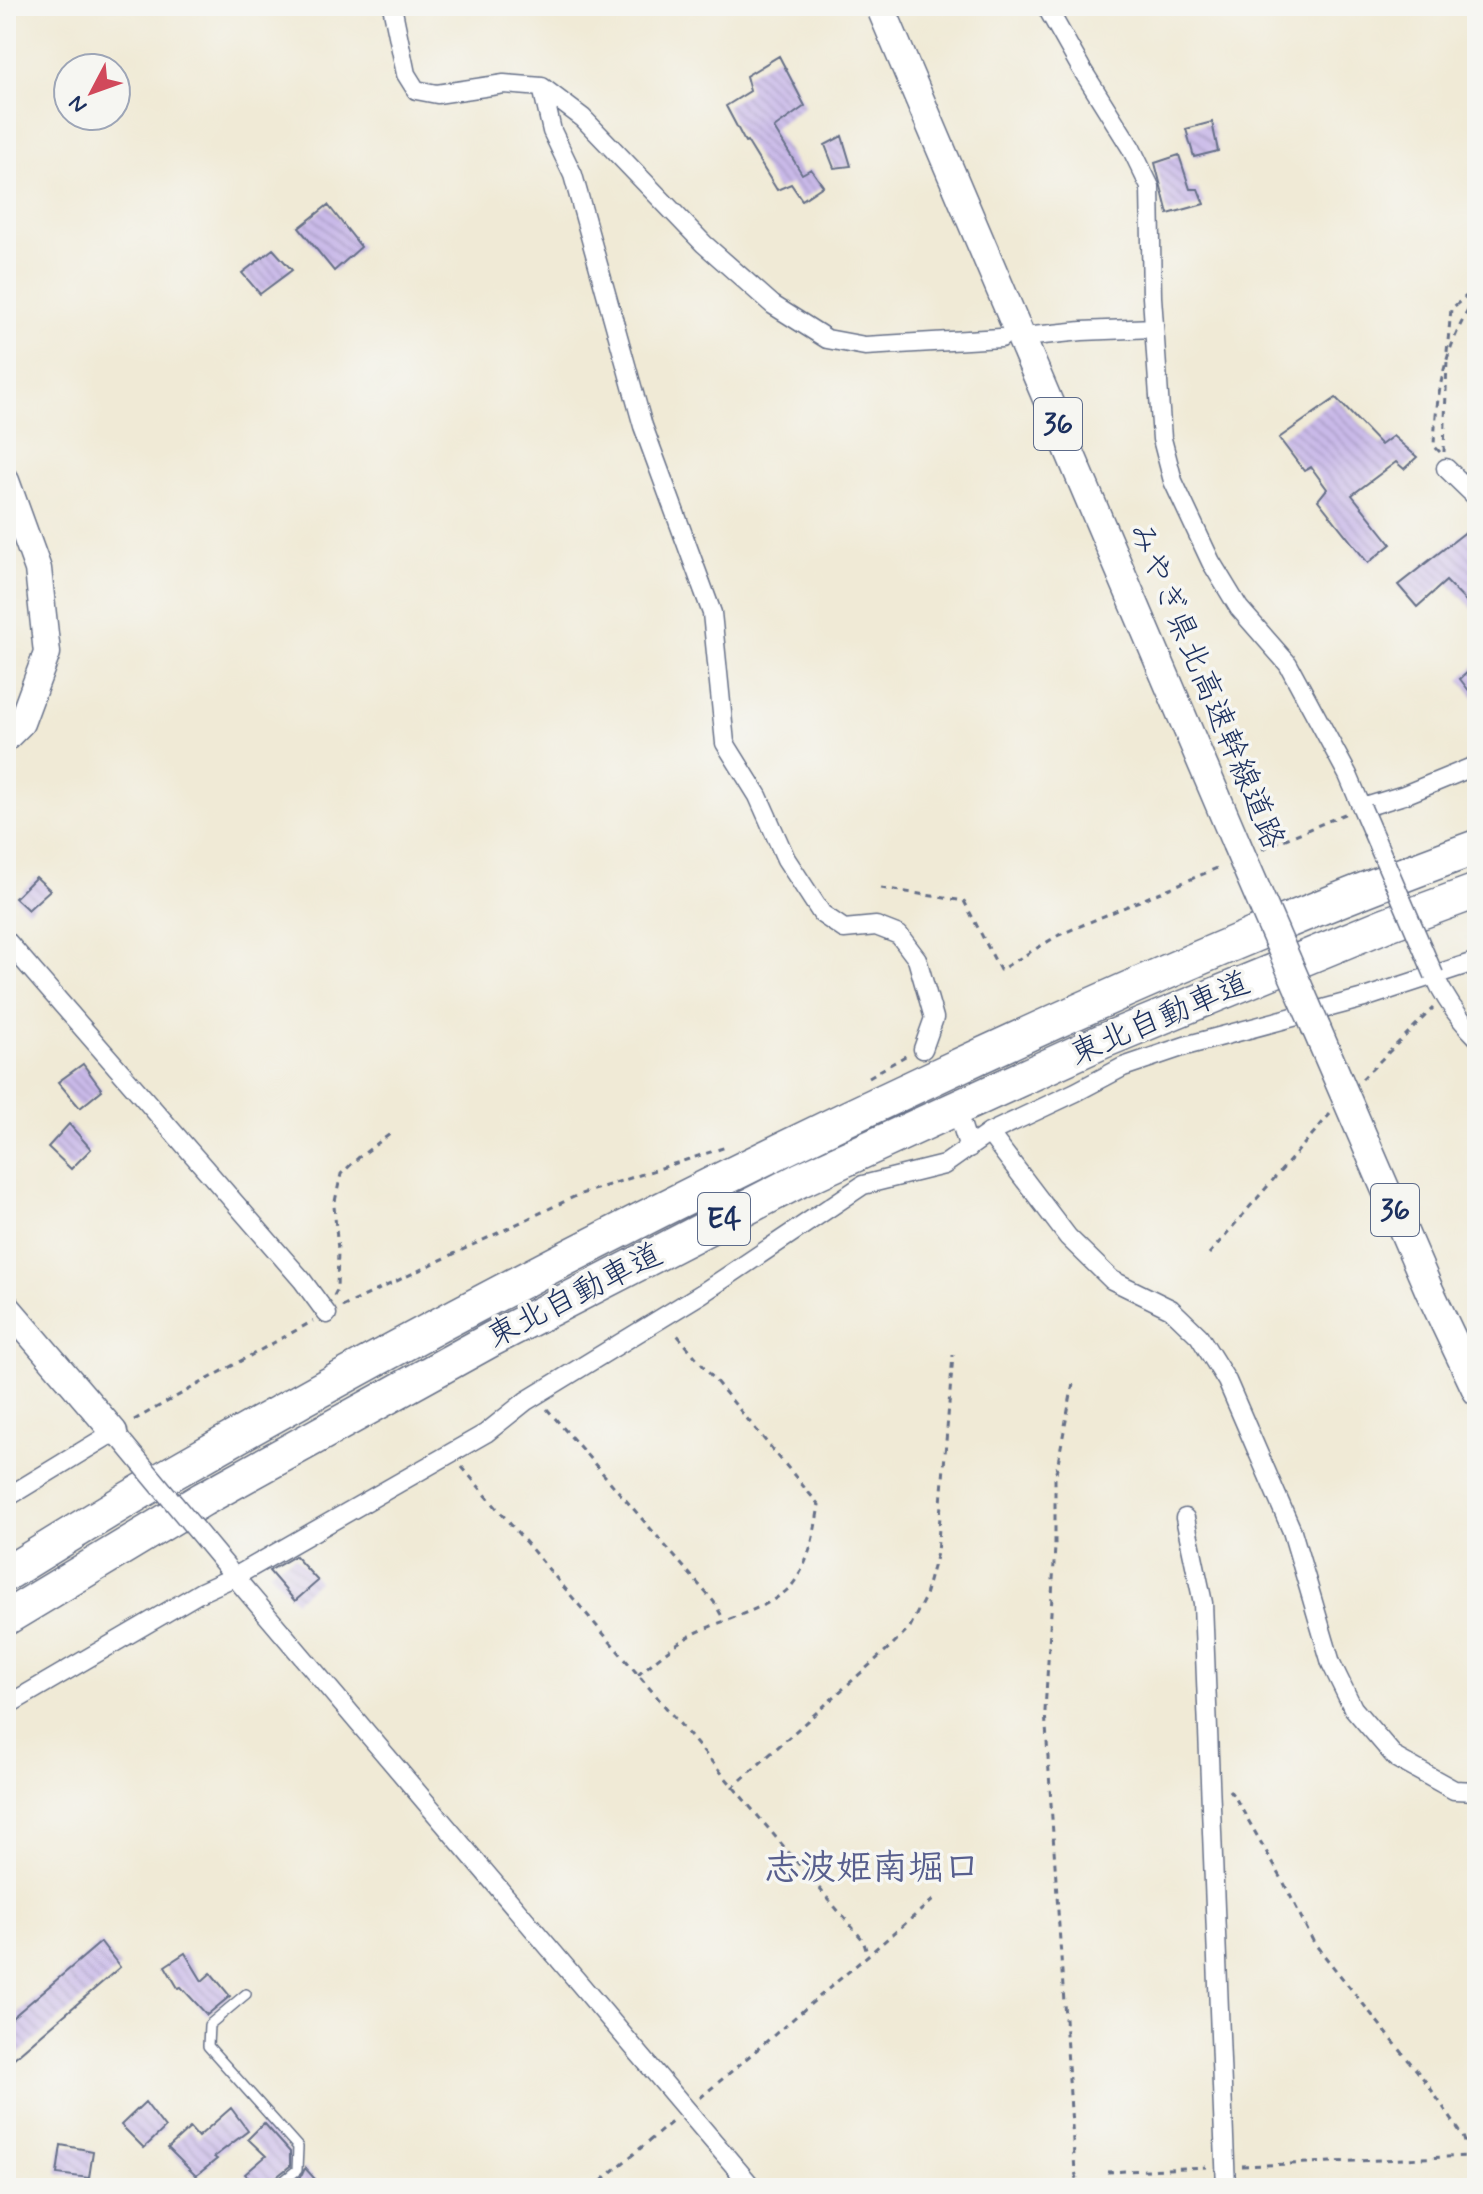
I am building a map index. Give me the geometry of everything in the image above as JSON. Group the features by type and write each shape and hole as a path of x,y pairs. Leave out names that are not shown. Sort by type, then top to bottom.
{"highway":[{"name":"東北自動車道","path":"6,1574 181,1468 474,1306 776,1151 1087,1006 1369,886 1477,847"},
{"name":"東北自動車道","path":"6,1618 203,1499 478,1346 800,1180 1103,1041 1385,925 1477,891"}],"main road":[{"name":"みやぎ県北高速幹線道路","path":"880,6 1316,1028 1429,1290 1477,1391"}],"street":[{"path":"392,6 406,74 416,90 437,94 504,84 542,87 583,118 704,244 773,305 827,339 865,346 1001,338"},
{"path":"1046,6 1131,148 1150,187 1154,328 1162,439 1173,481 1211,562 1239,608 1288,664 1348,775 1444,997 1477,1037"},
{"path":"542,87 552,131 573,175 643,426 712,613 725,743 758,796 786,859 822,914 844,929 876,926 899,935 917,959 934,1018 923,1049"},
{"path":"1033,336 1154,328"},
{"path":"1445,462 1477,498"},
{"path":"6,738 21,723 47,653 38,569 9,494"},
{"path":"1362,808 1404,795 1477,765"},
{"path":"6,940 302,1280 327,1314"},
{"path":"6,1706 232,1572 486,1433 536,1395 701,1294 863,1185 944,1165 989,1133 1123,1067 1185,1046 1364,998 1477,961"},
{"path":"962,1126 969,1148"},
{"path":"989,1133 1068,1237 1112,1280 1171,1309 1206,1347 1227,1381 1292,1531 1331,1663 1353,1708 1396,1758 1454,1790 1477,1791"},
{"path":"6,1306 753,2188"},
{"path":"6,1498 118,1437"},
{"path":"1185,1518 1203,1603 1226,2188"}],"lane":[{"path":"246,1994 209,2025 208,2046 298,2147 297,2170 275,2188"}],"path":[{"path":"1445,462 1447,344 1451,309 1477,287"},
{"path":"1445,462 1434,446 1435,410 1445,361 1463,317 1477,295"},
{"path":"881,888 964,901 1000,970 1059,935 1243,851 1362,808"},
{"path":"1361,1079 1444,997"},
{"path":"863,1081 923,1049"},
{"path":"1209,1254 1330,1114"},
{"path":"327,1314 337,1290 338,1250 334,1206 341,1174 394,1131"},
{"path":"118,1437 327,1314 578,1195 736,1143"},
{"path":"638,1675 690,1636 778,1598 795,1582 805,1562 819,1505 663,1318"},
{"path":"732,1788 910,1627 924,1599 937,1553 953,1355"},
{"path":"1073,1384 1055,1478 1055,1547 1045,1711 1075,2172 1080,2188"},
{"path":"536,1395 714,1602 724,1620"},
{"path":"450,1453 863,1940 868,1956"},
{"path":"1210,1765 1236,1799 1314,1943 1426,2082 1463,2136 1477,2179"},
{"path":"593,2188 933,1900"},
{"path":"1107,2172 1470,2156"}],"building":[{"path":"779,56 805,106 774,128 802,174 811,169 823,186 802,200 791,184 777,190 745,142 726,106 750,91 746,76"},
{"path":"1212,122 1218,151 1194,157 1186,129"},
{"path":"842,136 851,166 834,168 825,145"},
{"path":"1179,155 1190,189 1198,189 1204,204 1168,214 1155,163"},
{"path":"328,205 361,247 334,271 299,228"},
{"path":"273,249 292,270 260,294 242,273"},
{"path":"1336,398 1381,445 1393,436 1417,457 1404,469 1396,462 1352,495 1391,544 1368,563 1318,500 1327,489 1311,467 1304,471 1279,438"},
{"path":"1477,523 1477,613 1446,581 1417,607 1398,585"},
{"path":"1477,664 1477,701 1460,679"},
{"path":"36,877 50,890 28,910 15,898"},
{"path":"83,1064 102,1090 80,1108 58,1082"},
{"path":"69,1124 91,1149 71,1169 48,1147"},
{"path":"295,1556 318,1581 295,1601 269,1571"},
{"path":"101,1942 120,1967 6,2065 6,2023"},
{"path":"185,1953 202,1981 211,1973 230,1996 207,2015 181,1987 178,1988 165,1966"},
{"path":"145,2102 165,2128 144,2148 121,2125"},
{"path":"231,2108 248,2131 214,2157 217,2159 196,2176 168,2148 190,2128 198,2137"},
{"path":"264,2123 290,2152 290,2166 270,2182 268,2188 260,2188 245,2174 266,2156 248,2139"},
{"path":"61,2145 93,2151 89,2178 57,2174"},
{"path":"305,2168 323,2188 287,2188 302,2175"}],"district":[{"name":"志波姫南堀口","path":"872,1869"}]}
